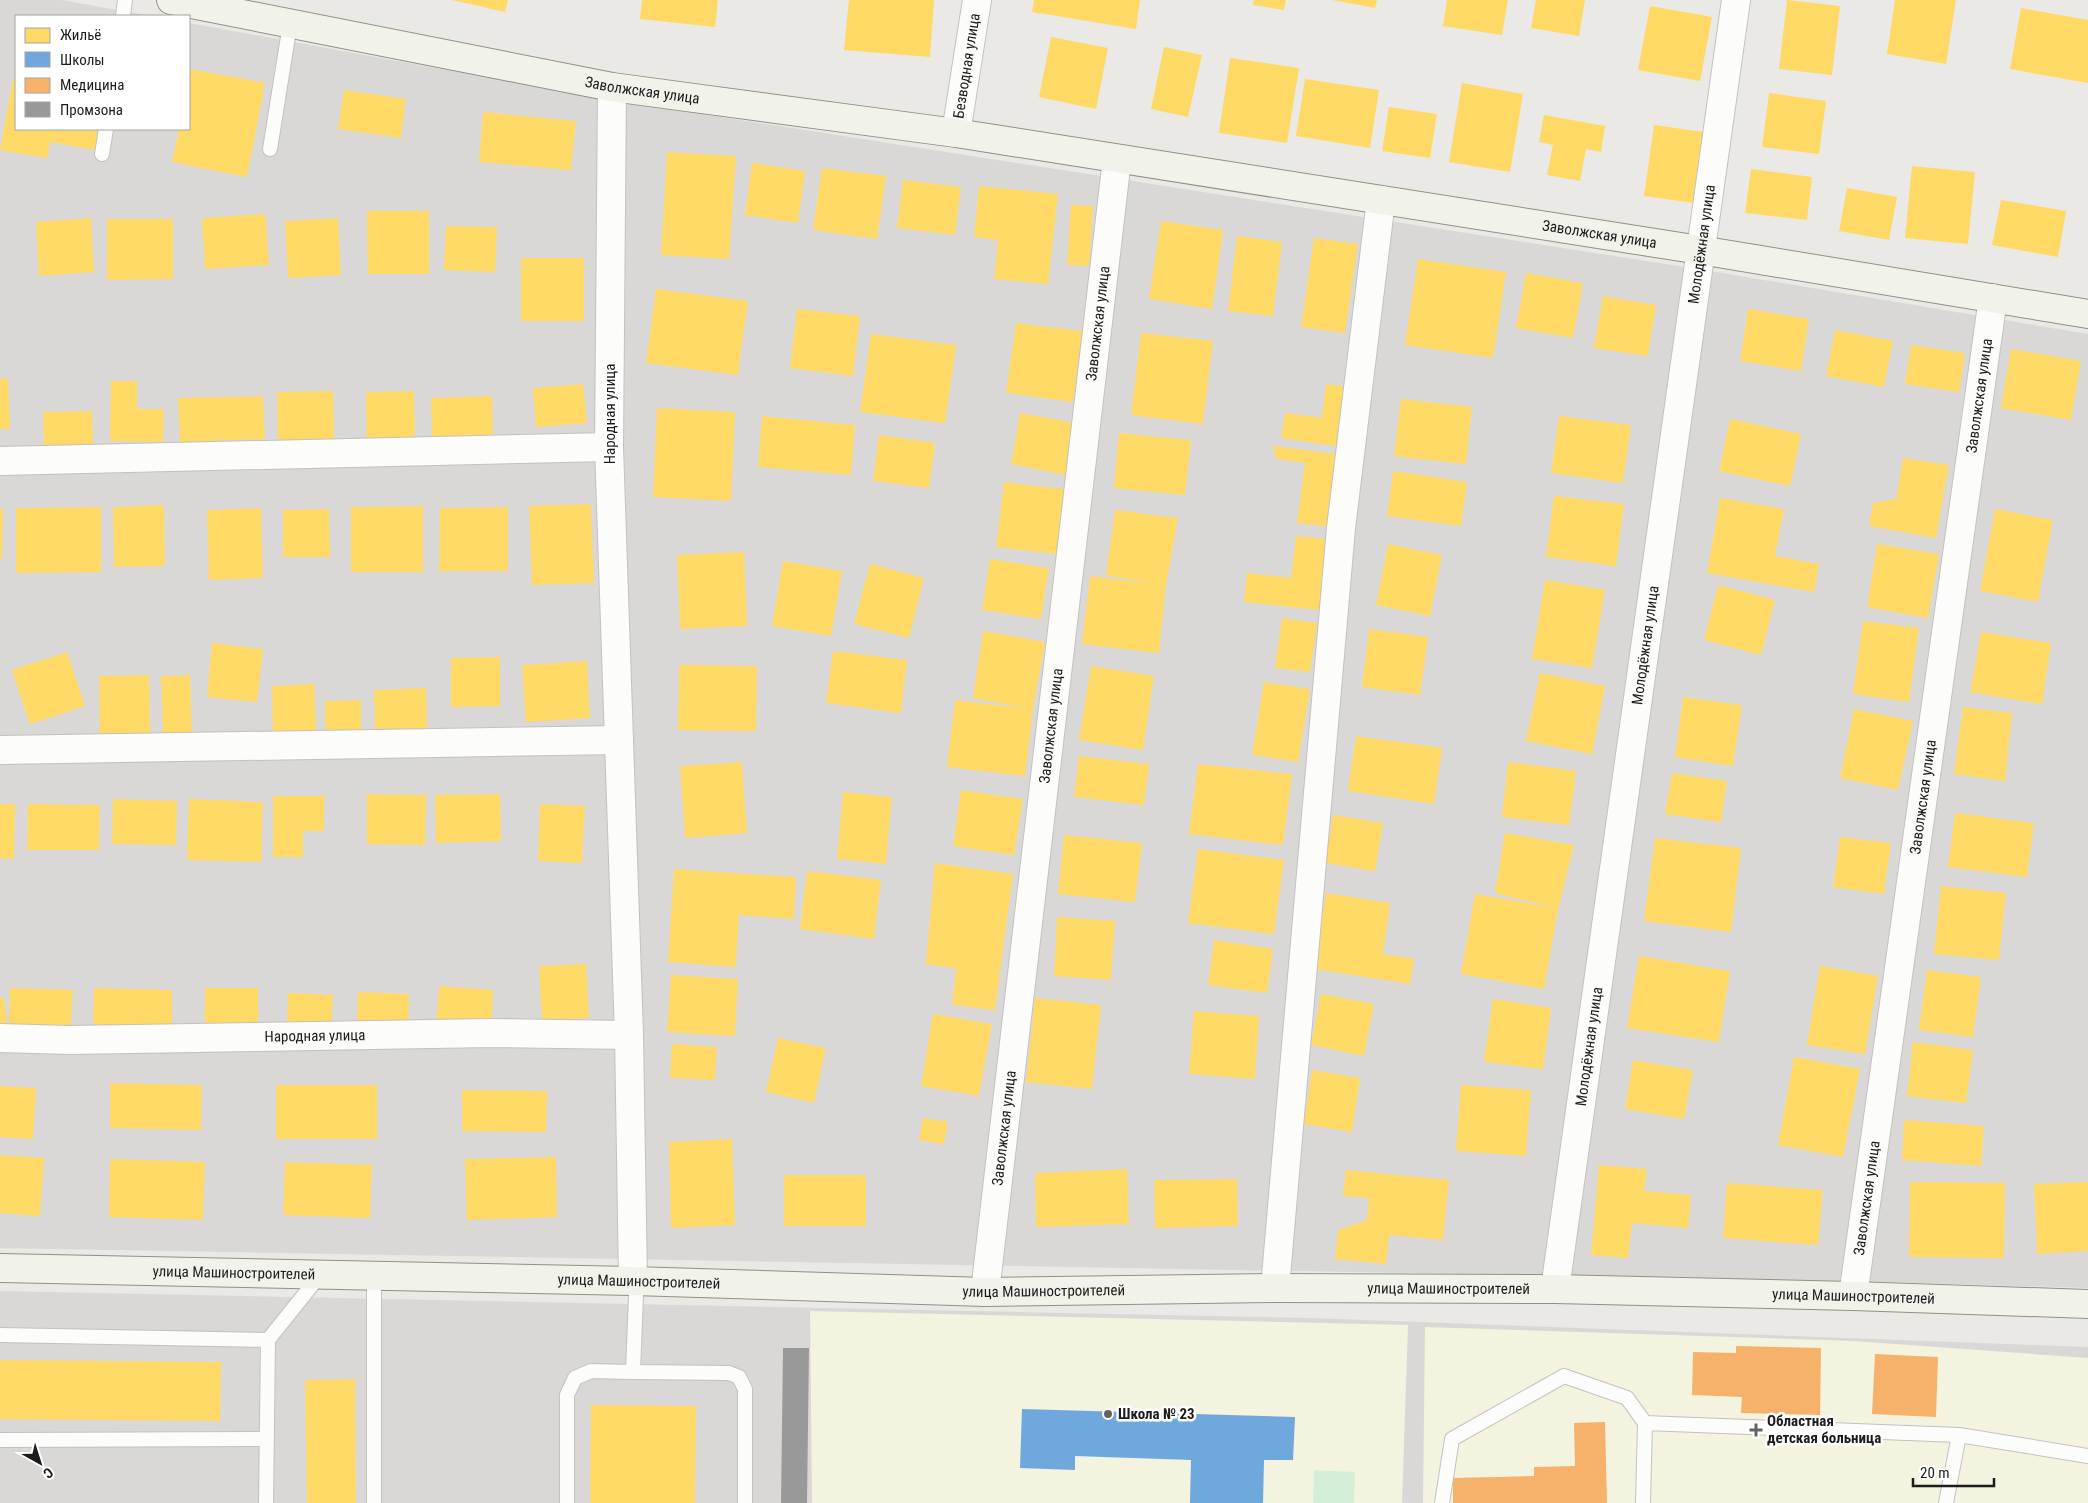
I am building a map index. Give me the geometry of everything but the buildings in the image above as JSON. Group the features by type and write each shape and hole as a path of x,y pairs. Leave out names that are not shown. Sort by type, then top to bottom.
{"street":[{"name":"Заволжская улица","path":"171,0 612,87 956,133 1700,250 2088,314"},
{"name":"Безводная улица","path":"956,133 977,0"},
{"name":"Молодёжная улица","path":"1555,1289 1736,0"},
{"name":"Народная улица","path":"612,87 609,447 629,1035 633,1281"},
{"name":"Заволжская улица","path":"985,1292 1117,159"},
{"path":"1275,1288 1341,528 1381,200"},
{"name":"Заволжская улица","path":"1853,1296 1993,298"},
{"path":"0,461 609,447"},
{"path":"0,750 619,740"},
{"name":"Народная улица","path":"0,1038 70,1040 490,1033 629,1035"},
{"name":"улица Машиностроителей","path":"0,1268 633,1281 985,1292 1275,1288 1555,1289 2088,1304"}],"lane":[{"path":"124,15 125,0"},
{"path":"270,149 290,24"},
{"path":"102,154 106,130"},
{"path":"266,1503 268,1340 320,1275"},
{"path":"374,1276 374,1503"},
{"path":"633,1281 636,1295 633,1372"},
{"path":"0,1335 268,1340"},
{"path":"567,1503 567,1396 575,1378 591,1371 729,1373 740,1377 745,1390 745,1503"},
{"path":"1442,1503 1452,1439 1564,1376 1627,1398 1644,1423 1643,1503"},
{"path":"1644,1423 1959,1435 2088,1456"},
{"path":"1946,1503 1959,1435"},
{"path":"0,1440 267,1439"}],"shaded area":[{"path":"0,0 62,0 145,15 15,15 15,130 190,130 190,23 612,100 1698,269 2088,334 2088,1288 1855,1281 0,1248"},
{"path":"0,1291 1311,1318 2088,1347 2088,1503 0,1503"},
{"name":"Школа № 23","path":"810,1311 1408,1325 1402,1503 812,1503"},
{"name":"Областная детская больница","path":"1425,1327 1853,1341 2088,1358 2088,1503 1423,1503"}],"green space":[{"path":"1314,1470 1355,1472 1354,1503 1313,1503"}],"place":[{"name":"Школа № 23","path":"1108,1414"},
{"name":"Областная детская больница","path":"1756,1430"}]}
